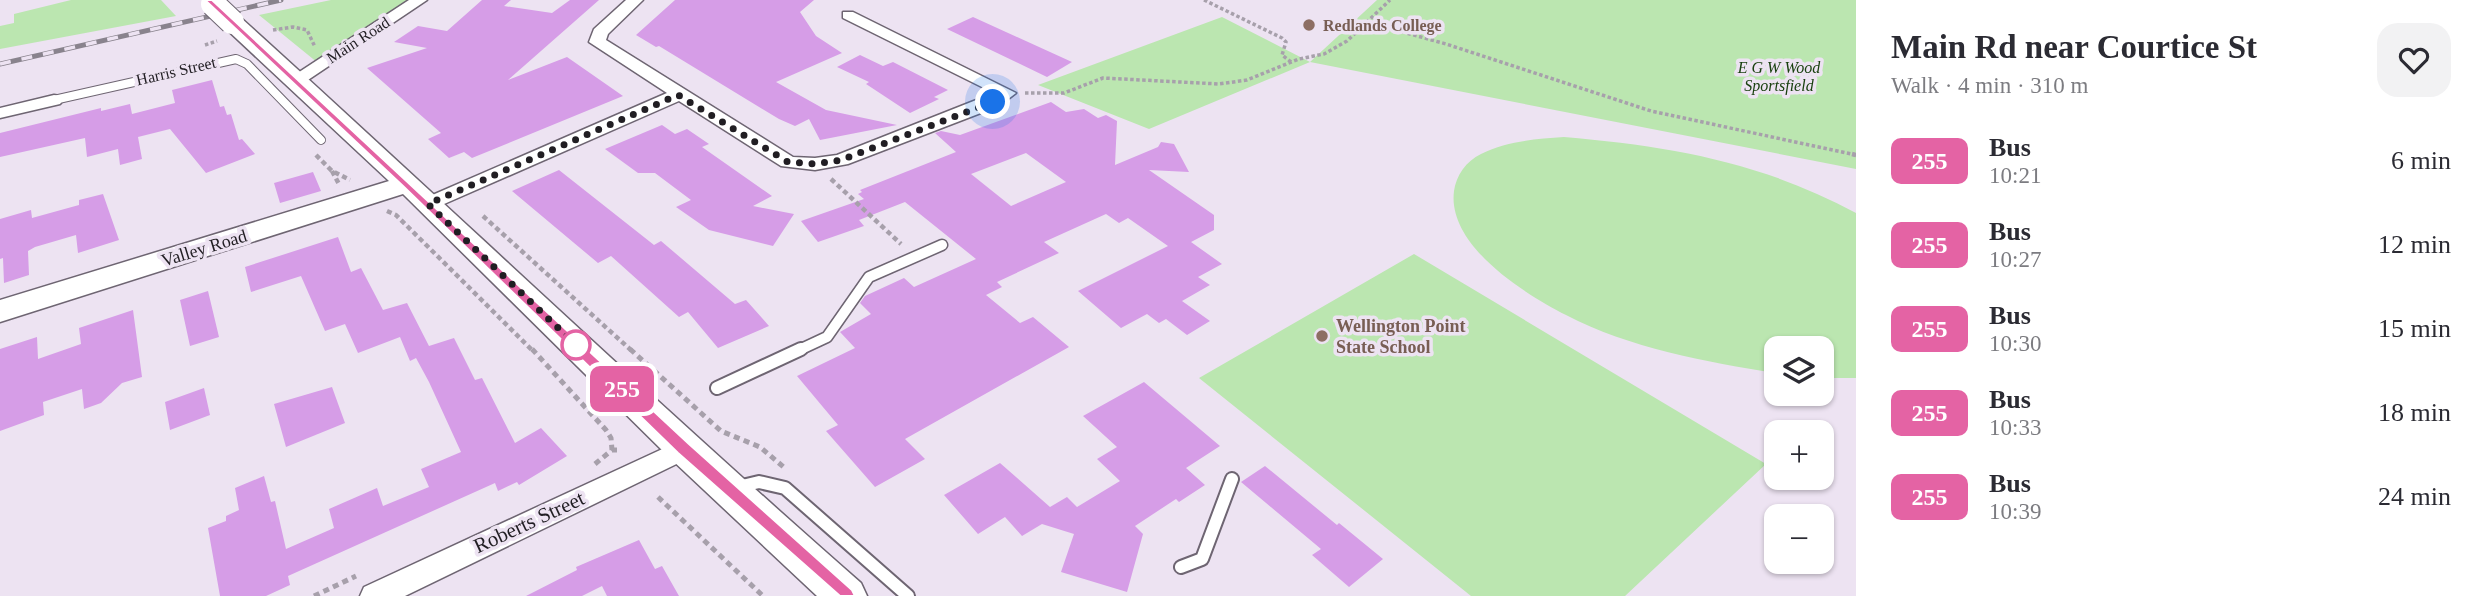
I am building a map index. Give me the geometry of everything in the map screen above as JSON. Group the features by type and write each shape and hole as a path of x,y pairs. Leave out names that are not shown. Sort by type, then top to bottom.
{"main road":[{"path":"218,8 418,194 684,449 846,596"},
{"name":"Valley Road","path":"0,311 418,194"}],"street":[{"name":"Main Road","path":"296,80 419,0"},
{"path":"635,0 600,32 597,41 678,95 788,162 815,164 841,160 993,102 1007,93"},
{"path":"848,15 1007,93"},
{"path":"418,194 678,95"},
{"name":"Harris Street","path":"0,113 54,100"},
{"name":"Roberts Street","path":"375,596 684,449"}],"lane":[{"name":"Harris Street","path":"54,100 236,59 247,64 321,141"},
{"path":"717,388 827,337 869,277 942,245"},
{"path":"1181,567 1202,559 1232,479"},
{"path":"728,489 759,482 785,488 908,596"}],"path":[{"path":"1204,0 1282,38 1286,42 1282,55 1292,62"},
{"path":"1007,93 1064,93 1103,78 1219,84 1247,80 1292,62 1324,54 1347,41 1390,0"},
{"path":"1367,22 1446,44 1651,111 1856,155"},
{"path":"272,30 293,27 307,30 319,54"},
{"path":"312,152 332,171 351,180"},
{"path":"815,164 915,257"},
{"path":"384,209 396,215 514,330 606,430 611,438 612,450"},
{"path":"483,216 722,431 760,447 791,473"},
{"path":"659,497 763,596"}],"green space":[{"path":"71,0 161,0 176,16 0,49 0,26 14,23 14,14"},
{"path":"331,0 409,0 318,63 259,15"},
{"name":"E G W Wood Sportsfield","path":"1377,0 1856,0 1856,169 1310,62"},
{"path":"1222,17 1310,62 1149,129 1038,85"},
{"path":"1564,137 1641,145 1714,159 1785,181 1856,213 1856,378 1834,378 1834,336 1764,336 1764,371 1723,364 1642,345 1590,327 1529,294 1510,280 1491,265 1462,230 1455,211 1454,191 1463,170 1481,154 1521,141"},
{"path":"1414,254 1764,463 1764,466 1625,596 1471,596 1199,378"}],"building":[{"path":"482,0 511,0 504,6 552,13 570,0 599,0 508,80 567,57 623,96 472,158 464,152 449,158 428,139 441,133 367,68 427,48 394,42 418,26 447,31"},
{"path":"675,0 814,0 800,12 816,36 842,53 776,82 826,110 897,125 820,140 809,119 795,126 779,119 659,46 656,47 636,35"},
{"path":"973,17 1072,62 1047,77 947,29"},
{"path":"860,55 883,66 893,62 948,90 934,97 939,99 910,113 866,84 869,82 837,67"},
{"path":"212,80 220,107 224,106 227,115 231,114 239,140 242,139 255,154 206,173 170,129 138,137 142,159 120,165 118,149 87,157 85,138 0,157 0,133 101,108 101,111 130,104 132,114 175,103 172,90"},
{"path":"1051,102 1066,112 1084,109 1098,118 1106,115 1117,121 1115,165 1158,147 1161,142 1174,144 1189,172 1149,170 1214,215 1214,230 1191,242 1222,264 1198,277 1210,285 1182,301 1210,321 1187,335 1166,319 1159,323 1147,314 1121,328 1078,291 1168,246 1128,218 1119,223 1106,214 1044,242 1059,253 997,282 1002,287 986,295 1020,323 1033,317 1069,347 905,439 925,459 875,487 826,431 838,425 797,376 855,348 840,332 871,314 860,303 865,296 904,278 914,287 976,259 905,202 859,220 864,226 818,242 801,221 864,199 858,194 862,192 860,190 956,152 935,133 941,131 960,135","holes":["1026,153 1066,182 1011,206 971,174"]},
{"path":"662,125 675,134 687,129 709,144 702,147 772,196 753,206 794,214 773,246 709,230 676,207 691,200 655,173 638,173 605,149"},
{"path":"559,170 654,245 661,241 735,304 746,300 769,326 718,348 688,312 679,317 611,256 598,263 512,191"},
{"path":"313,172 321,191 280,203 274,183"},
{"path":"103,194 119,240 78,253 76,235 35,247 28,251 29,275 4,283 3,258 0,259 0,219 31,210 32,218 79,205 79,200"},
{"path":"338,237 351,272 361,268 383,310 407,303 429,346 454,338 475,380 482,378 515,443 541,428 567,456 519,485 517,482 498,491 495,483 288,576 290,585 266,596 220,596 208,528 226,521 226,516 239,510 235,488 264,476 271,502 275,501 286,549 334,528 329,509 377,488 383,506 429,487 421,469 461,452 429,382 416,358 410,361 400,337 358,353 345,324 325,331 301,276 251,292 245,267"},
{"path":"208,291 219,337 190,346 180,300"},
{"path":"133,310 142,377 122,383 101,403 84,409 82,389 43,402 44,415 0,431 0,349 37,337 38,359 81,344 79,328"},
{"path":"1144,382 1220,446 1186,468 1205,485 1179,502 1176,499 1135,526 1143,534 1127,592 1061,572 1074,534 1042,524 1022,536 1005,517 978,534 944,495 1000,463 1050,507 1067,497 1077,507 1120,481 1097,459 1117,447 1083,416"},
{"path":"332,387 345,423 286,447 274,404"},
{"path":"204,388 210,415 170,430 165,402"},
{"path":"1265,466 1383,559 1349,587 1312,555 1321,549 1241,482"},
{"path":"639,540 655,569 662,566 679,596 607,596 602,586 582,596 526,596 577,570 576,567"}],"railway":[{"path":"0,64 281,0"}],"bus line":[{"name":"255","path":"209,0 408,184 684,449 846,596"}],"place":[{"name":"Redlands College","path":"1309,25"},
{"name":"Wellington Point State School","path":"1322,336"}],"route":[{"path":"576,345 428,204 678,95 788,162 815,164 841,160 993,102"}]}
